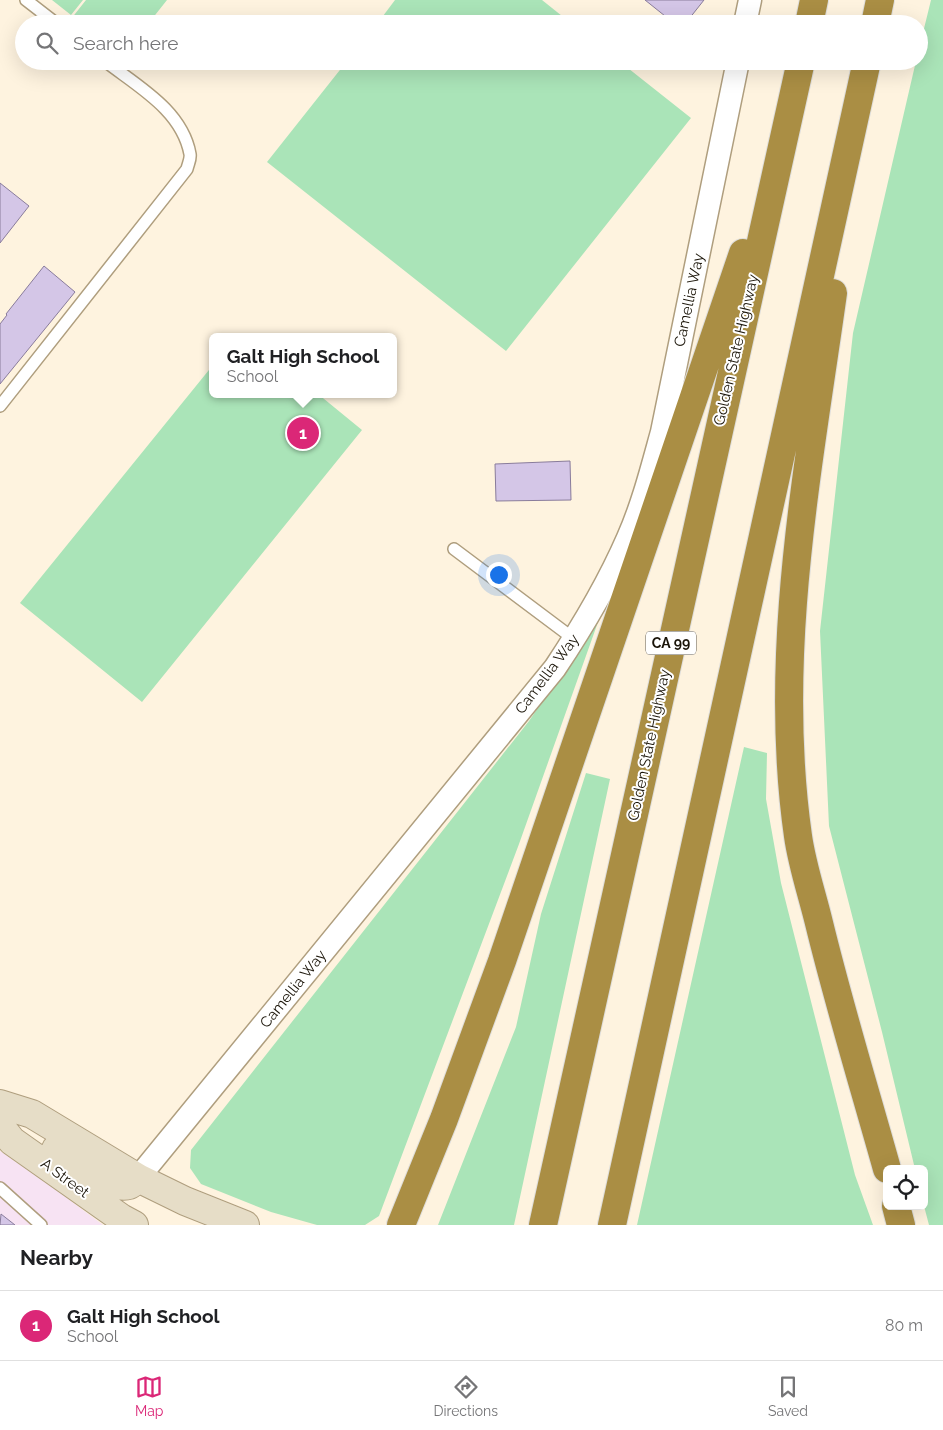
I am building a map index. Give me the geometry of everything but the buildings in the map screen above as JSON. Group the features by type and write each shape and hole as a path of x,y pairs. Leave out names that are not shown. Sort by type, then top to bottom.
{"highway":[{"path":"811,15 814,0"},
{"path":"877,15 880,0"},
{"name":"Golden State Highway","path":"543,1225 799,70"},
{"path":"865,70 800,525 792,604 789,698 790,769 798,838 827,957 886,1165"},
{"path":"612,1225 865,70"},
{"path":"401,1225 444,1119 502,961 788,119"},
{"path":"897,1210 900,1225"}],"main road":[{"path":"0,1104 32,1114 138,1178 245,1225"},
{"name":"A Street","path":"0,1113 108,1183 119,1186 130,1185 138,1178"},
{"name":"A Street","path":"0,1126 12,1140 121,1218 134,1225"}],"street":[{"path":"748,15 750,0"},
{"name":"Camellia Way","path":"138,1178 555,668 585,624 629,537 647,486 662,432 736,70"}],"lane":[{"path":"26,0 45,15"},
{"path":"0,406 187,169 190,156 177,122 166,109 116,70"},
{"path":"454,549 574,639"},
{"path":"0,1188 41,1225"}],"shaded area":[{"path":"0,1151 60,1193 103,1225 0,1225"}],"green space":[{"path":"52,0 83,0 71,15"},
{"path":"86,0 167,0 155,15 74,15"},
{"path":"395,0 542,0 561,15 384,15"},
{"path":"931,0 943,0 943,1225 929,1225 925,1210 928,1210 928,1165 914,1165 829,826 820,631 853,333 914,70 928,70 928,15"},
{"path":"340,70 630,70 691,118 506,351 267,162"},
{"path":"209,370 209,398 323,398 362,430 142,702 20,603"},
{"path":"608,594 519,844 379,1216 365,1225 317,1225 271,1212 201,1184 190,1168 191,1150 529,721 559,677"},
{"path":"744,747 767,753 766,799 781,883 855,1175 873,1225 637,1225"},
{"path":"586,773 610,779 514,1225 438,1225 516,1027 541,914"}],"place":[{"name":"Galt High School","path":"303,433"}]}
